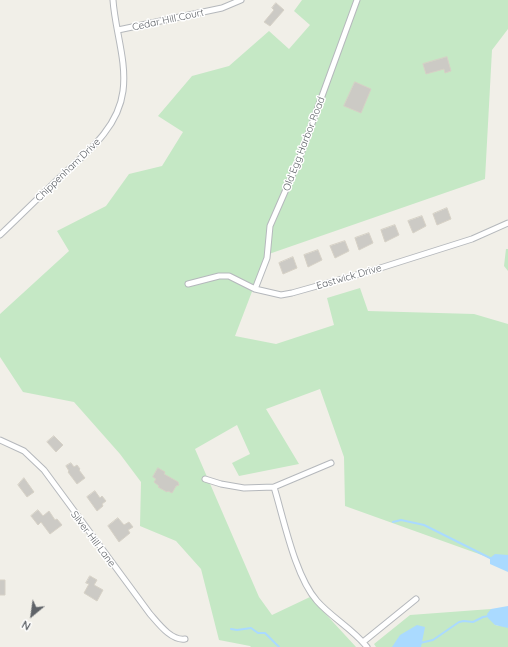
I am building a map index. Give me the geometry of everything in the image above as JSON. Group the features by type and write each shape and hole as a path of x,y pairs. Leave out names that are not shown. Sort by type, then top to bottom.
{"street":[{"name":"Chippenham Drive","path":"0,234 104,136 117,114 123,91 124,77 113,0"},
{"name":"Cedar Hill Court","path":"118,30 222,8 241,0"},
{"name":"Old Egg Harbor Road","path":"255,289 267,258 270,226 298,162 357,0"},
{"name":"Eastwick Drive","path":"188,284 219,276 229,276 255,289 281,295 292,293 374,270 472,239 508,223"},
{"name":"Silver Hill Lane","path":"0,440 24,451 44,470 150,614 163,629 180,640 185,639"},
{"path":"205,479 221,484 244,488 274,487 331,463"},
{"path":"274,487 291,544 308,590 323,607 348,627 367,647"},
{"path":"363,642 416,599"}],"green space":[{"path":"302,0 508,0 508,29 492,50 485,179 266,255 235,336 276,344 334,325 327,298 360,288 368,311 474,314 508,324 508,558 490,558 345,506 344,457 320,389 266,409 299,464 239,476 232,463 250,454 237,425 195,449 259,597 272,615 310,597 356,647 251,647 219,640 201,569 176,541 140,526 141,482 120,454 74,402 23,392 0,357 0,314 69,251 57,231 106,206 129,174 162,166 183,132 158,116 192,76 229,66 269,31 289,49 310,25 294,11"},
{"path":"506,249 508,249 508,271 504,266"},
{"path":"491,609 495,625 508,627 508,647 376,647 374,644 410,615"}],"water":[{"path":"495,554 508,555 508,572 490,564 490,558"},
{"path":"508,606 508,628 495,625 488,618 487,614 491,609"},
{"path":"417,625 425,627 421,647 392,647 400,635"}],"building":[{"path":"276,3 284,10 270,26 264,22 274,10 272,8"},
{"path":"447,57 451,71 445,73 444,69 426,74 423,64"},
{"path":"355,82 371,89 361,113 344,106"},
{"path":"447,208 451,219 437,225 433,214"},
{"path":"422,216 426,226 413,233 408,221"},
{"path":"395,225 399,235 385,242 381,230"},
{"path":"369,233 373,243 359,250 355,238"},
{"path":"345,241 349,251 335,258 330,246"},
{"path":"318,250 322,260 308,267 304,255"},
{"path":"293,257 297,268 283,274 279,263"},
{"path":"54,436 63,445 56,452 47,442"},
{"path":"71,463 74,467 77,465 85,478 77,484 68,472 69,471 66,466"},
{"path":"158,468 165,472 164,474 178,482 179,485 176,486 172,493 158,487 159,486 154,482 156,479 153,477"},
{"path":"24,478 34,492 27,497 18,485"},
{"path":"95,491 100,498 102,496 106,501 97,511 87,497"},
{"path":"38,510 43,516 49,511 55,520 57,519 62,525 50,534 41,522 38,525 31,516"},
{"path":"118,518 124,525 129,522 133,527 128,530 130,533 119,542 108,526"},
{"path":"90,576 97,580 94,585 103,590 97,601 84,593 89,584 86,583"},
{"path":"0,580 5,580 5,595 0,595"}],"waterway":[{"path":"393,522 401,520 424,525 492,559"},
{"path":"420,643 433,640 459,622 473,622 489,616"},
{"path":"231,629 237,630 251,628 258,633 265,633 279,647"}]}
